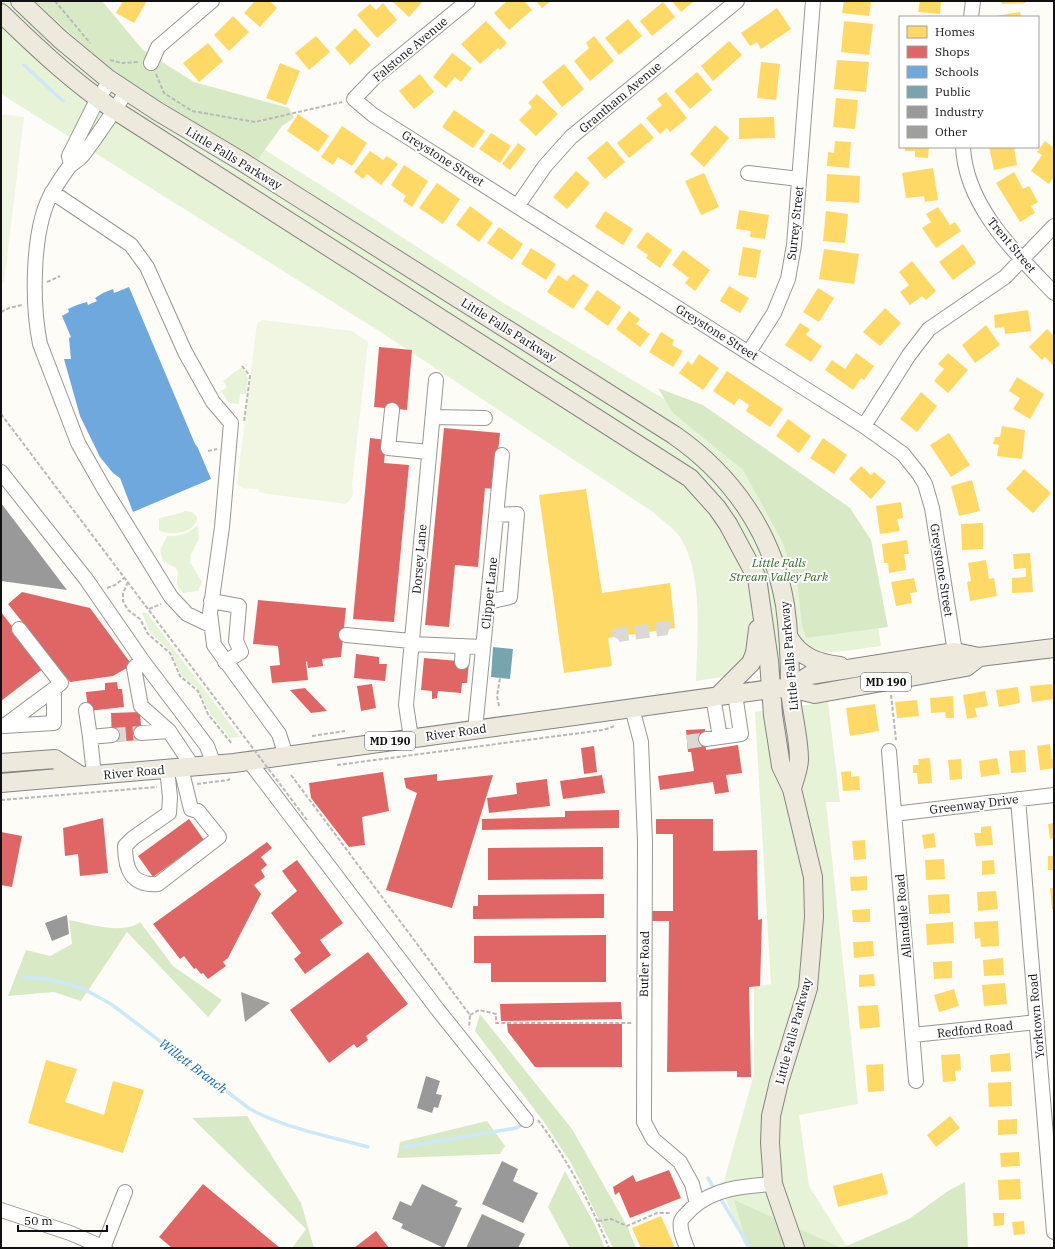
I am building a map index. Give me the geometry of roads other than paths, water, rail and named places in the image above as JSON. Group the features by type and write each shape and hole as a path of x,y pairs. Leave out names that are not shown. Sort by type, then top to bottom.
{"main road":[{"name":"Little Falls Parkway","path":"20,1 60,39 127,92 248,165 674,435 707,460 735,490 747,506 764,538 782,589 789,638 790,688 799,761 792,789"},
{"name":"Little Falls Parkway","path":"1,13 43,53 114,110 690,478 717,508 739,542 756,578 769,661 773,715 781,766 792,789 813,877 814,917 808,988 779,1082 771,1116 770,1143 773,1184 795,1248"},
{"path":"722,696 748,668 754,658 761,606"},
{"path":"789,638 798,650 810,659 825,664 853,669"},
{"name":"River Road","path":"790,688 810,675 955,652 979,657 1054,648"},
{"path":"892,687 908,672 948,665 955,652"},
{"name":"River Road","path":"1,783 249,761 771,689 790,688 815,694 892,687 966,668 979,657"},
{"path":"1,763 55,759 87,776"}],"street":[{"path":"151,63 158,47 212,1"},
{"name":"Falstone Avenue","path":"354,99 375,78 468,1"},
{"name":"Grantham Avenue","path":"518,205 545,166 571,138 737,1"},
{"name":"Surrey Street","path":"749,352 774,313 788,278 794,245 812,1"},
{"path":"971,16 973,1"},
{"path":"71,165 68,156 98,98 111,80"},
{"path":"127,92 81,158 71,165 52,192 42,222 36,258 34,282 38,332 40,344 78,443 171,597 187,614 210,625"},
{"name":"Greystone Street","path":"354,99 373,114 864,426 903,454 925,484 932,508 955,652"},
{"name":"Trent Street","path":"963,148 968,174 980,204 995,229 1054,293"},
{"name":"Surrey Street","path":"748,173 799,179"},
{"path":"52,192 131,245 147,267 185,352 213,402 231,423 210,625 214,645 279,734 286,756"},
{"path":"864,426 909,355 929,329 999,281 1022,260 1054,226"},
{"name":"Dorsey Lane","path":"411,738 406,705 436,380"},
{"path":"392,410 388,448 429,452"},
{"path":"433,417 485,418"},
{"name":"Clipper Lane","path":"475,730 502,456"},
{"path":"1,472 95,592 142,660 207,746 214,765"},
{"path":"488,602 510,597 517,514 496,515"},
{"path":"212,601 239,606 236,641 241,652 226,662"},
{"path":"3,726 54,689 61,682 19,629"},
{"path":"346,635 411,642 484,647"},
{"path":"462,662 464,646"},
{"path":"142,660 134,668 141,706 169,731 180,768 191,809 198,811 219,837 158,884 141,883 131,876 125,860 125,846 169,813 170,796 180,768"},
{"path":"3,726 54,724 54,689"},
{"path":"720,737 722,696"},
{"path":"706,739 740,734 722,696"},
{"name":"Butler Road","path":"632,708 641,742 645,838 644,1122 653,1139 680,1162 692,1184 696,1204"},
{"path":"86,710 90,737 87,776"},
{"path":"141,733 169,731"},
{"path":"90,737 112,735"},
{"name":"Allandale Road","path":"889,751 916,1081"},
{"path":"249,761 438,1010 526,1120"},
{"name":"Greenway Drive","path":"894,814 1054,795"},
{"name":"Yorktown Road","path":"1018,799 1054,1232"},
{"name":"Redford Road","path":"913,1035 1037,1022"},
{"path":"687,1248 681,1230 681,1222 683,1217 696,1204 724,1190 773,1184"},
{"path":"1,1210 70,1233 104,1248 125,1192"}],"waterway":[{"path":"24,65 63,101"},
{"name":"Willett Branch","path":"23,977 46,979 68,984 84,989 111,1004 250,1109 264,1116 293,1127 368,1147"},
{"name":"Willett Branch","path":"404,1147 516,1128 524,1124"},
{"name":"Willett Branch","path":"708,1178 715,1190"},
{"name":"Willett Branch","path":"719,1196 750,1248"}],"tunnel":[{"path":"616,638 618,635 667,628 672,630"},
{"path":"112,735 141,733"},
{"path":"687,742 706,739"}],"park label":[{"name":"Little Falls Stream Valley Park","path":"779,569"}]}
